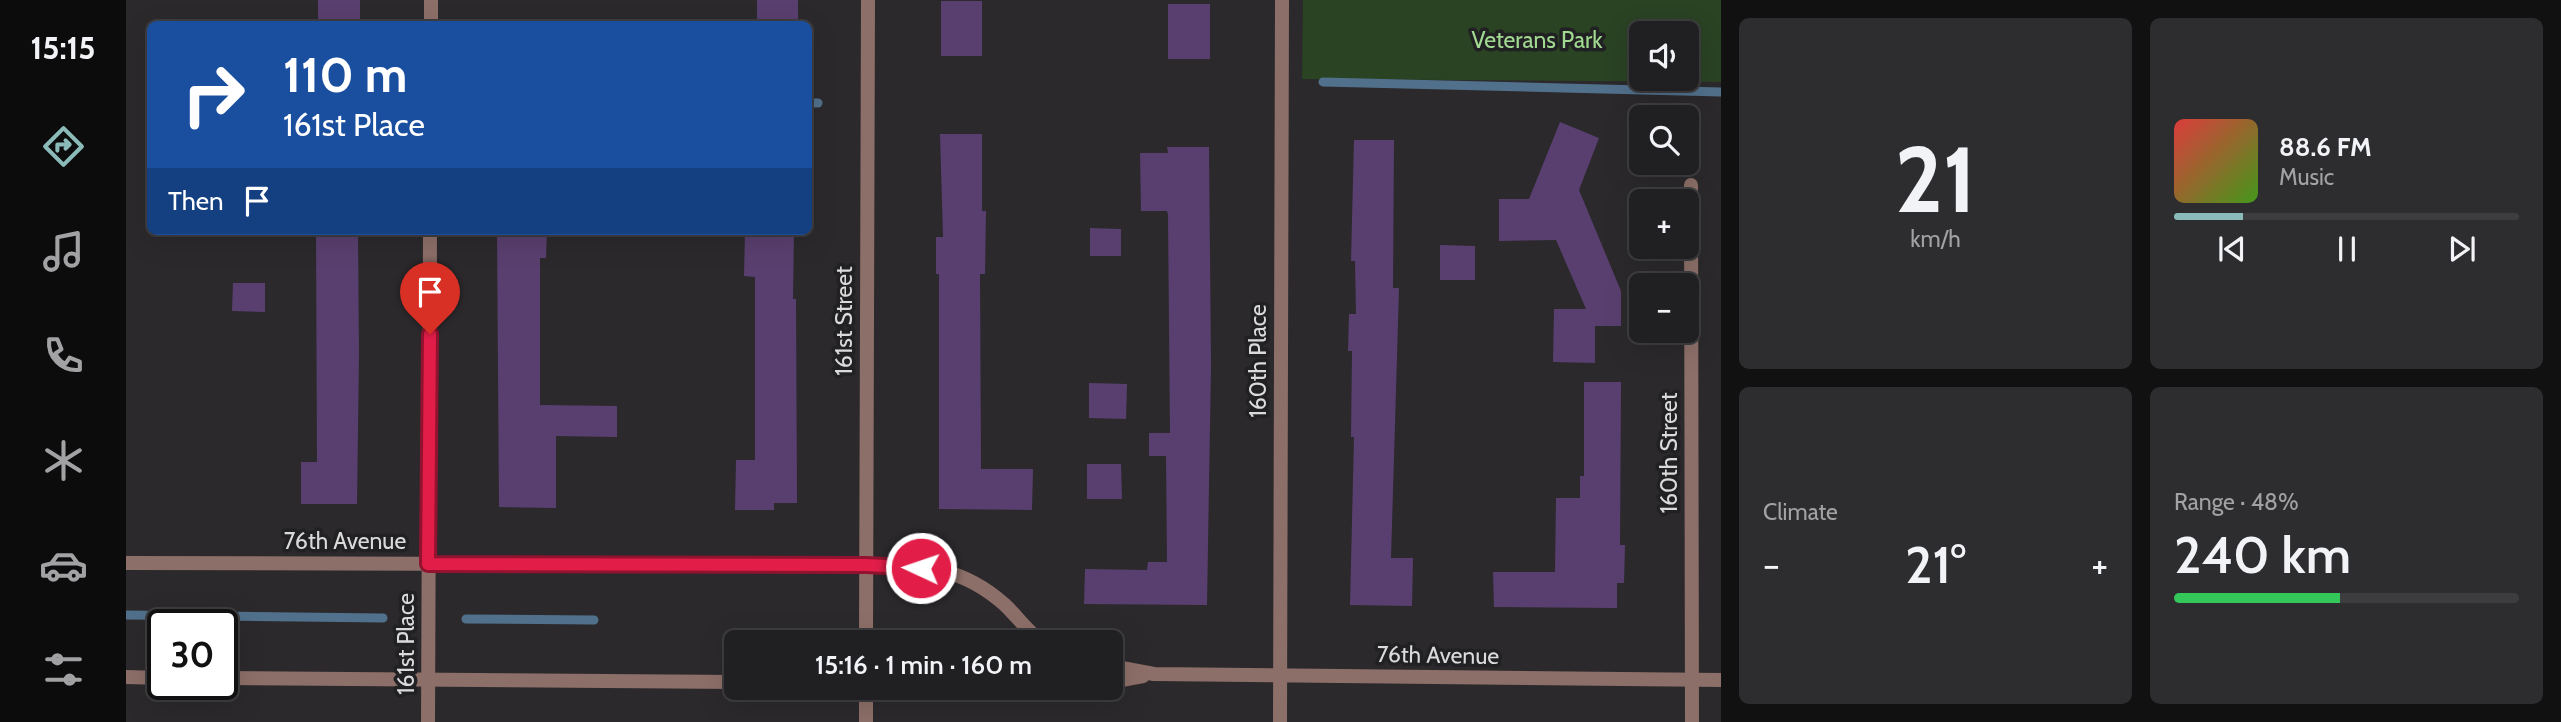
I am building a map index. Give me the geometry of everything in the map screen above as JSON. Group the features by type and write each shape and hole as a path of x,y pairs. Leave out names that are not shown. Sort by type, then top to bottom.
{"street":[{"path":"431,0 431,21"},
{"name":"161st Street","path":"866,630 868,0"},
{"name":"160th Place","path":"1280,722 1282,0"},
{"name":"160th Street","path":"1691,185 1692,722"},
{"name":"161st Place","path":"428,722 430,235"},
{"name":"76th Avenue","path":"126,563 866,565 938,569 962,575 986,589 1029,630"},
{"name":"76th Avenue","path":"1123,668 1154,674 1721,680"},
{"name":"76th Avenue","path":"1123,680 1154,674"},
{"path":"126,677 147,678"},
{"path":"238,678 724,682"},
{"path":"866,700 866,722"}],"green space":[{"name":"Veterans Park","path":"1303,0 1721,0 1721,82 1699,82 1699,21 1629,21 1629,81 1302,79"}],"building":[{"path":"318,0 360,0 360,21 318,21"},
{"path":"757,0 798,0 798,21 757,21"},
{"path":"941,1 982,1 982,56 941,56"},
{"path":"1168,4 1210,4 1210,59 1168,59"},
{"path":"1560,122 1599,138 1579,190 1621,291 1621,326 1595,326 1595,363 1553,362 1554,309 1586,309 1556,240 1499,241 1499,199 1529,199"},
{"path":"940,134 982,134 982,211 986,211 985,274 980,274 981,469 1033,469 1032,510 939,509 939,274 936,274 936,237 943,237"},
{"path":"1354,140 1394,140 1393,288 1399,288 1391,558 1413,558 1412,606 1350,605 1354,437 1351,437 1352,351 1348,351 1349,314 1356,314 1355,261 1351,261"},
{"path":"1167,147 1209,147 1211,366 1207,605 1084,604 1085,569 1147,570 1148,562 1167,562 1166,456 1149,456 1149,433 1170,433 1168,215 1167,211 1141,211 1140,153 1168,153"},
{"path":"1090,228 1121,229 1121,256 1090,256"},
{"path":"316,235 358,235 357,504 301,504 301,462 317,462"},
{"path":"497,235 547,235 546,258 540,258 540,405 617,406 617,437 556,436 556,508 499,507"},
{"path":"745,235 794,235 797,503 774,503 774,510 735,510 736,460 755,460 755,277 744,276"},
{"path":"1440,245 1475,246 1475,280 1440,280"},
{"path":"233,283 265,283 265,312 232,311"},
{"path":"1584,382 1621,382 1620,545 1625,545 1624,583 1617,583 1617,608 1494,607 1493,572 1555,572 1556,498 1580,498 1580,476 1584,476"},
{"path":"1089,383 1127,384 1126,419 1089,418"},
{"path":"1087,464 1121,464 1122,499 1087,499"}],"waterway":[{"path":"1323,82 1721,92"},
{"path":"812,103 818,103"},
{"path":"126,615 383,618"},
{"path":"466,619 594,620"}],"route":[{"path":"430,334 428,564 866,565 921,568"}]}
